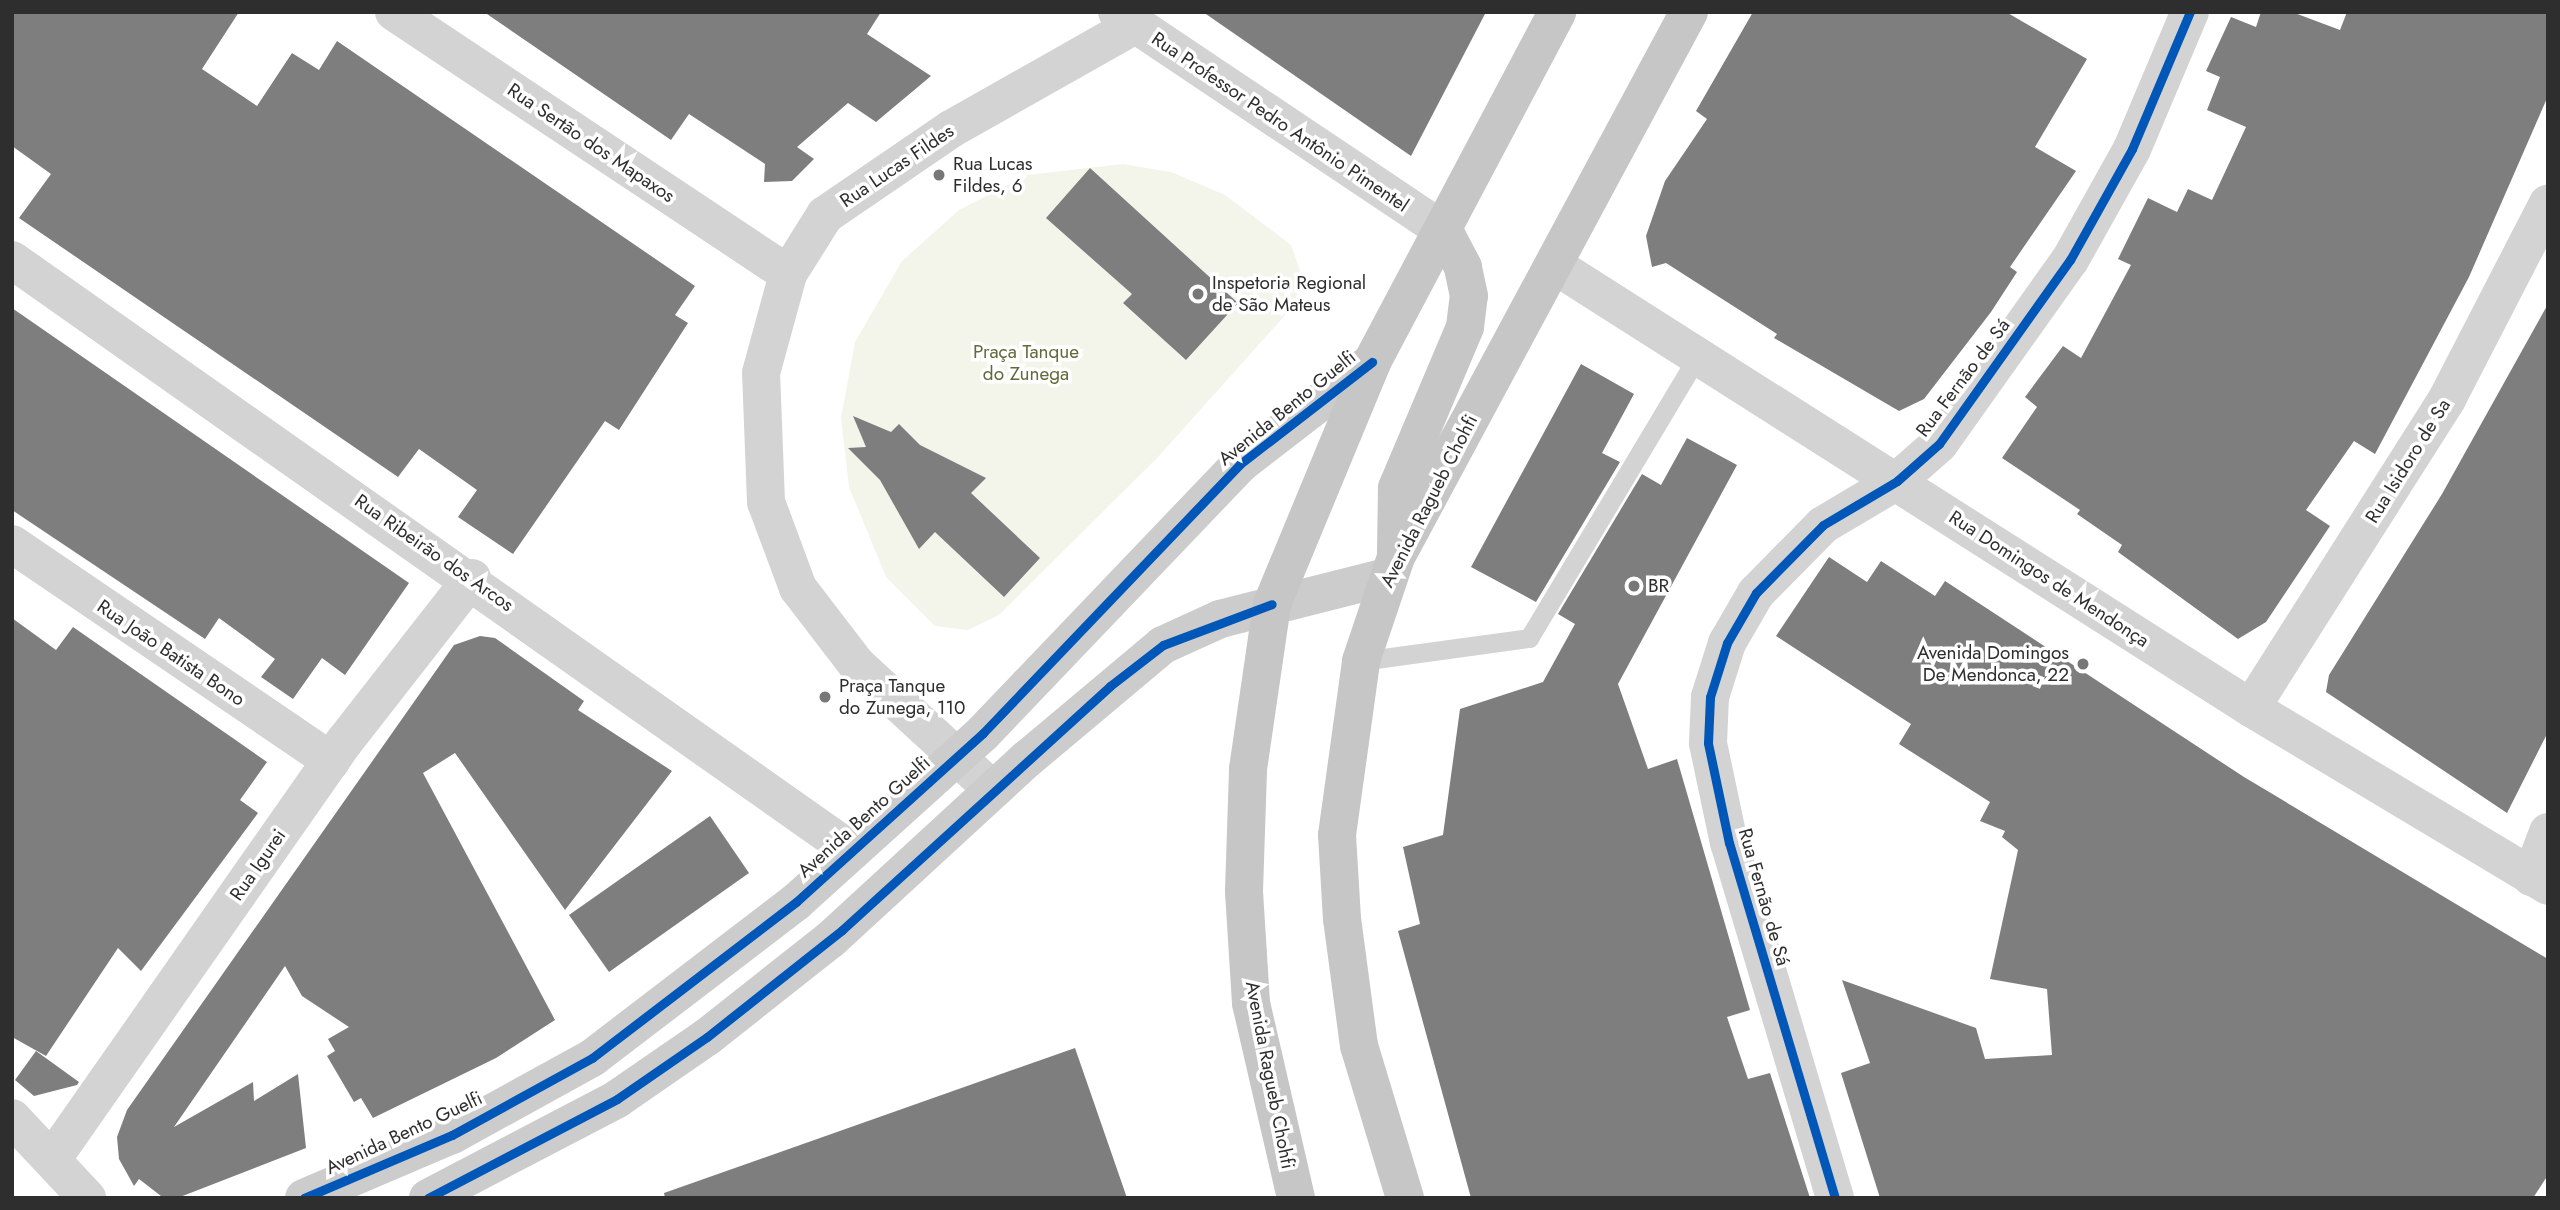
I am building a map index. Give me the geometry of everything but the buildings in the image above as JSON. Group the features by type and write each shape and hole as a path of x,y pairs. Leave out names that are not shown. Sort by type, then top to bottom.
{"main road":[{"name":"Avenida Ragueb Chohfi","path":"1296,1198 1251,1003 1244,891 1248,769 1272,604 1372,362 1444,232 1557,12"},
{"name":"Avenida Ragueb Chohfi","path":"1405,1198 1359,1046 1342,919 1337,835 1361,661 1391,567 1689,12"},
{"path":"428,1198 618,1100 707,1037 830,940 993,790 1163,645 1272,604 1391,567 1397,488 1465,327 1469,296 1463,267 1444,232"},
{"name":"Avenida Bento Guelfi","path":"304,1198 452,1135 592,1058 852,851 971,744 1240,464 1372,362"}],"street":[{"name":"Rua Sertão dos Mapaxos","path":"394,12 788,274"},
{"name":"Rua Fernão de Sá","path":"1835,1198 1729,843 1709,743 1710,697 1727,643 1773,574 1823,525 1897,481 1938,444 2070,260 2132,149 2190,12"},
{"name":"Rua Lucas Fildes","path":"971,744 914,717 857,665 798,588 766,502 761,373 788,274 825,215 874,177 1126,18"},
{"name":"Rua Professor Pedro Antônio Pimentel","path":"1126,18 1444,232"},
{"name":"Rua Isidoro de Sa","path":"2251,708 2447,399 2548,203"},
{"name":"Rua Ribeirão dos Arcos","path":"12,260 472,578 852,851"},
{"name":"Rua Domingos de Mendonça","path":"1554,265 2251,708 2539,881"},
{"name":"Rua João Batista Bono","path":"12,544 331,761"},
{"name":"Rua Igurei","path":"53,1158 331,761 472,578"},
{"path":"971,744 993,790"},
{"path":"2539,881 2548,832"},
{"path":"12,1118 53,1158 88,1198"}],"lane":[{"path":"1361,661 1529,638 1698,356"}],"green space":[{"name":"Praça Tanque do Zunega","path":"1123,164 1171,172 1225,195 1291,245 1300,270 1296,303 1159,456 999,615 968,630 935,626 886,577 849,487 841,418 855,342 902,261 959,210 1027,175"}],"cycle path":[{"path":"1835,1198 1729,843 1708,743 1710,697 1727,643 1756,593 1823,525 1897,481 1939,444 2070,260 2132,149 2190,12"},
{"path":"304,1198 452,1135 592,1058 796,902 983,733 1240,464 1372,362"},
{"path":"428,1198 617,1099 707,1037 842,930 1110,686 1163,645 1272,604"}],"place":[{"name":"Rua Lucas Fildes, 6","path":"939,175"},
{"name":"Inspetoria Regional de São Mateus","path":"1198,294"},
{"name":"BR","path":"1634,586"},
{"name":"Avenida Domingos De Mendonca, 22","path":"2083,664"},
{"name":"Praça Tanque do Zunega, 110","path":"825,697"}]}
